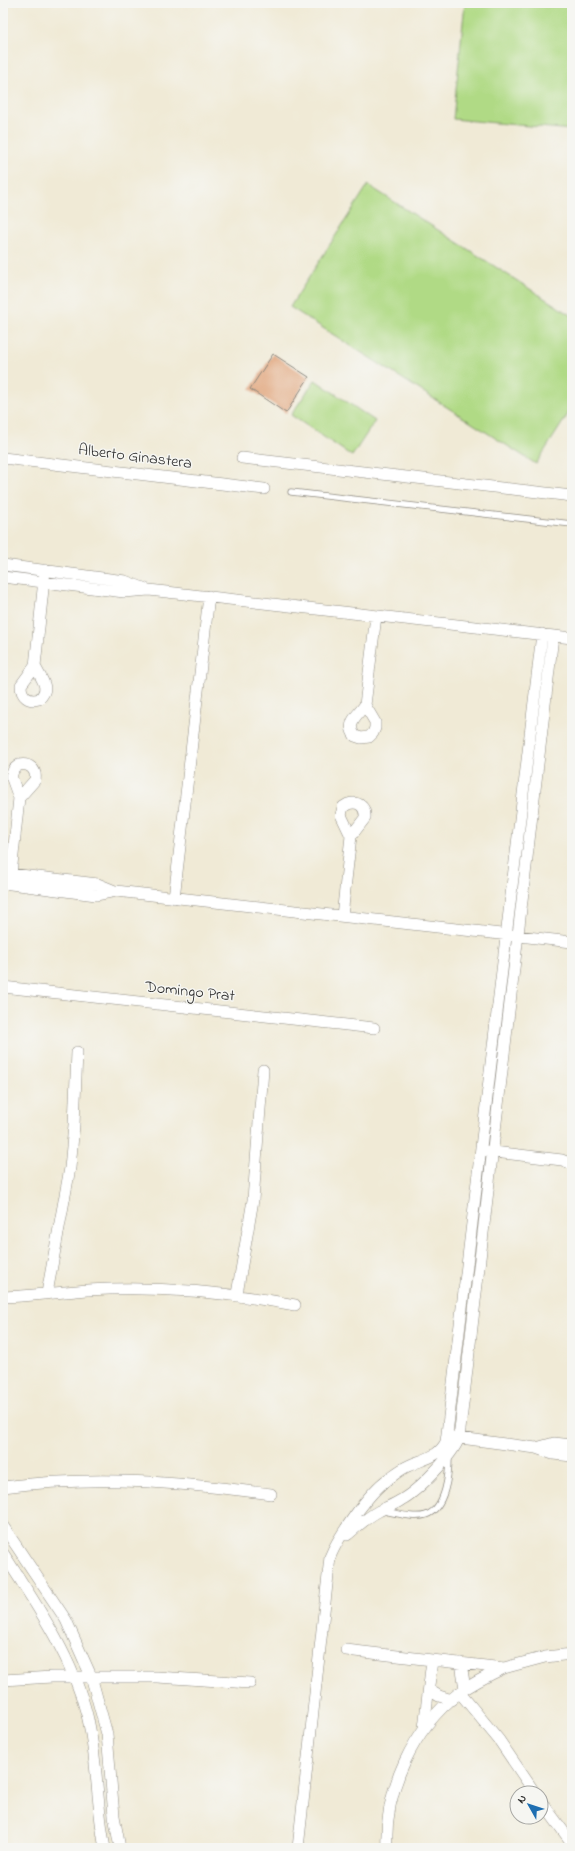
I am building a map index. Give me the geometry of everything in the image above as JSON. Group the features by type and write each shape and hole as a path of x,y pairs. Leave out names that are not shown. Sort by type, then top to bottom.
{"street":[{"name":"Alberto Ginastera","path":"3,458 264,489"},
{"path":"242,458 572,496"},
{"path":"3,565 125,581 149,590"},
{"path":"35,666 45,570"},
{"path":"3,577 124,592 149,590 209,596 572,638"},
{"path":"174,898 209,596"},
{"path":"366,705 376,616"},
{"path":"340,1540 379,1510 403,1500 419,1486 446,1452 481,1150 512,934 547,635"},
{"path":"19,798 7,879 98,884 116,891 512,934 572,942"},
{"path":"342,916 351,836"},
{"path":"298,1848 330,1558 359,1511 386,1480 408,1466 446,1452 456,1446 460,1438 493,1152 512,934"},
{"name":"Domingo Prat","path":"3,987 374,1028"},
{"path":"47,1293 70,1168 74,1125 77,1052"},
{"path":"237,1294 253,1200 263,1070"},
{"path":"481,1150 569,1161"},
{"path":"3,1297 47,1293 133,1289 175,1289 237,1294 295,1305"},
{"path":"447,1436 536,1448 553,1454 572,1456"},
{"path":"536,1448 554,1442 572,1445"},
{"path":"3,1487 100,1480 150,1481 194,1484 271,1494"},
{"path":"3,1526 66,1620 91,1676 107,1734 113,1810 120,1848"},
{"path":"3,1553 59,1643 80,1690 93,1747 105,1848"},
{"path":"346,1650 504,1668"},
{"path":"387,1848 390,1809 396,1785 411,1750 424,1728 459,1694 504,1668 545,1657 572,1654"},
{"path":"424,1728 432,1660"},
{"path":"461,1663 459,1694 499,1740 530,1785"},
{"path":"3,1680 91,1676 156,1677 250,1683"},
{"path":"429,1690 439,1696 459,1694"},
{"path":"549,1812 572,1843"}],"lane":[{"path":"291,492 572,524"},
{"path":"379,1510 421,1516 427,1515 433,1511 439,1504 449,1474 446,1452"}],"green space":[{"path":"465,3 572,3 572,130 453,119"},
{"path":"368,185 572,316 572,408 536,464 290,307"},
{"path":"315,380 375,421 352,456 291,415"}],"building":[{"path":"273,354 309,377 286,413 250,389"}]}
